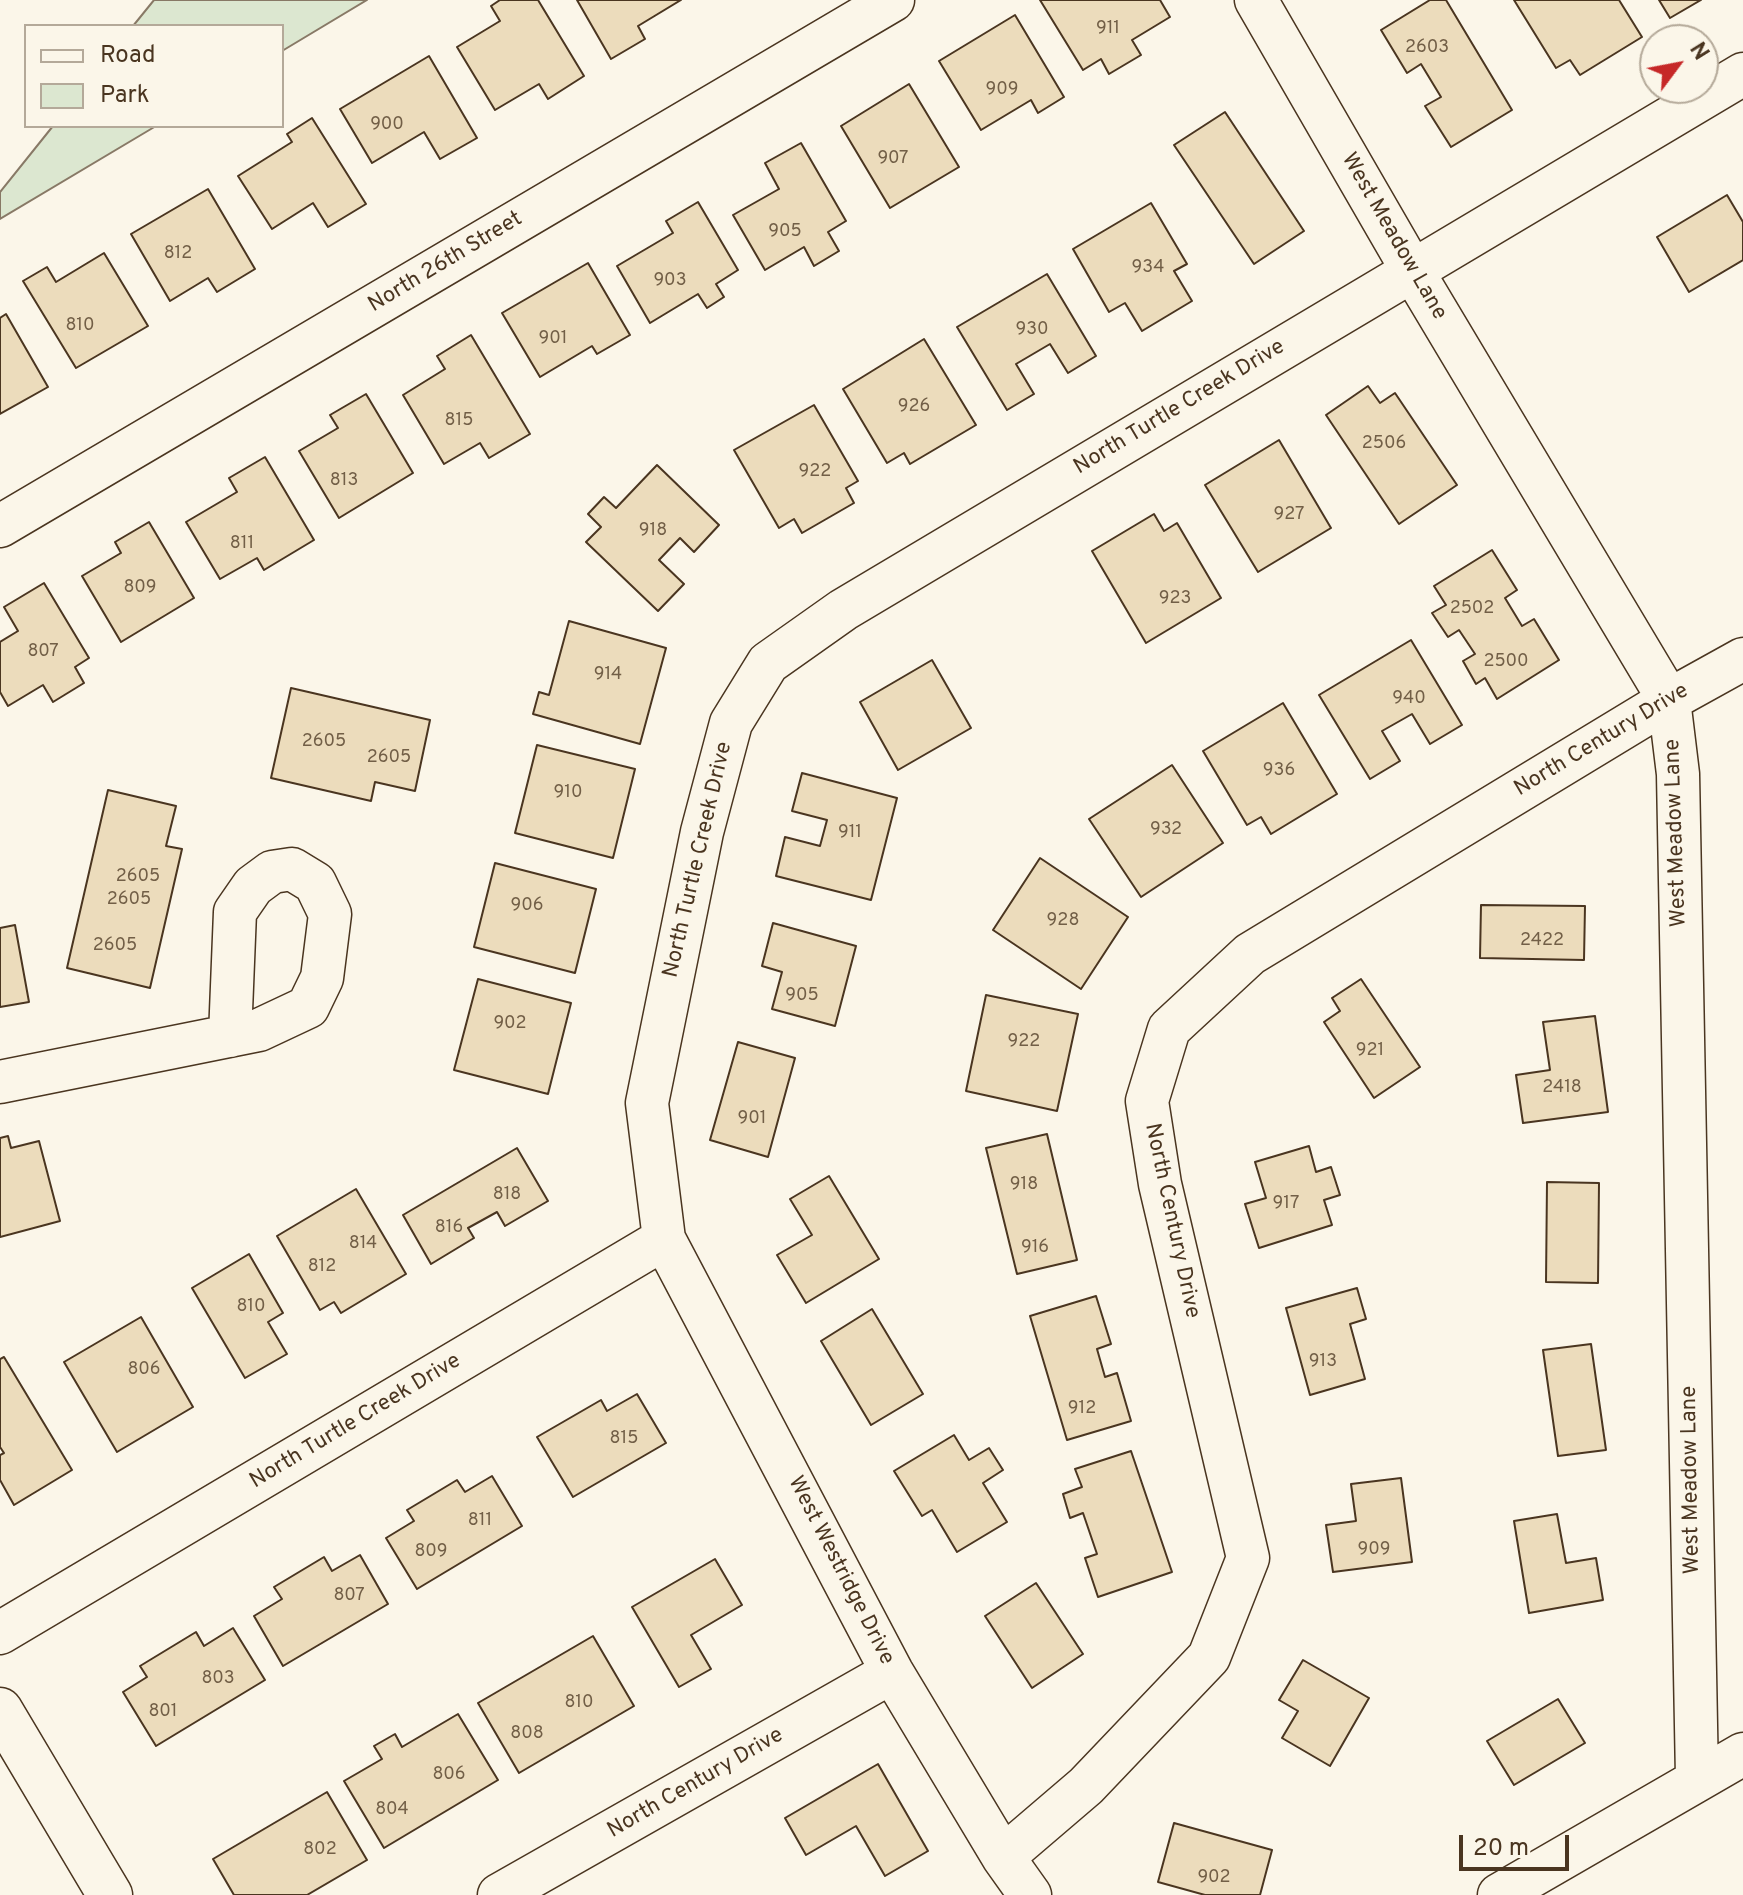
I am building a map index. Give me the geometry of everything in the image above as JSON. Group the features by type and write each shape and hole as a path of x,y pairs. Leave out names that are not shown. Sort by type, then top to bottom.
{"main road":[{"path":"0,1710 110,1895"}],"street":[{"name":"North 26th Street","path":"0,526 893,0"},
{"name":"West Meadow Lane","path":"1256,0 1412,270 1669,700 1678,774 1697,1778"},
{"name":"North Turtle Creek Drive","path":"0,1633 664,1239 647,1103 702,832 731,723 768,663 843,610 1743,74"},
{"name":"North Century Drive","path":"1003,1857 1086,1786 1209,1657 1248,1558 1160,1184 1147,1101 1169,1029 1250,954 1669,700 1743,659"},
{"path":"0,1082 230,1036"},
{"name":"West Westridge Drive","path":"664,1239 892,1672 1003,1857 1030,1895"},
{"name":"North Century Drive","path":"499,1895 892,1672"},
{"path":"1499,1895 1743,1754"}],"green space":[{"path":"154,0 367,0 284,50 284,24 135,24"},
{"path":"51,128 153,128 0,219 0,192"}],"building":[{"path":"500,0 538,0 584,76 548,99 539,84 495,110 457,47 500,21 491,6"},
{"path":"577,0 681,0 638,26 645,39 611,59"},
{"path":"1040,0 1160,0 1170,17 1132,40 1141,55 1109,74 1101,59 1083,70"},
{"path":"1430,0 1446,0 1512,110 1451,147 1425,106 1441,97 1421,64 1407,73 1381,30"},
{"path":"1514,0 1619,0 1639,32 1639,39 1580,75 1570,60 1556,68"},
{"path":"1659,0 1701,0 1670,18"},
{"path":"1015,15 1064,97 1038,113 1031,100 981,130 939,61"},
{"path":"429,56 477,138 440,159 424,132 372,163 340,109"},
{"path":"909,84 959,167 890,208 841,126"},
{"path":"1225,112 1304,231 1254,264 1174,145"},
{"path":"312,118 366,204 328,227 313,203 272,229 238,176 292,142 287,134"},
{"path":"801,143 846,221 828,232 839,251 814,266 804,247 765,270 733,215 779,189 765,163"},
{"path":"208,189 255,269 217,292 208,278 170,301 131,234"},
{"path":"1727,195 1743,222 1743,260 1689,292 1657,237"},
{"path":"698,202 738,270 716,284 724,297 707,308 698,294 650,323 617,266 673,233 666,221"},
{"path":"1151,203 1187,264 1174,271 1192,301 1142,331 1125,303 1109,312 1073,249"},
{"path":"104,253 148,326 76,368 23,281 47,267 56,282"},
{"path":"588,263 630,335 597,354 592,346 540,377 502,313"},
{"path":"1047,274 1096,356 1068,373 1050,344 1016,364 1034,394 1007,410 957,327"},
{"path":"6,314 48,387 0,414 0,318"},
{"path":"471,335 530,434 489,458 480,443 444,464 403,395 445,369 437,356"},
{"path":"924,339 976,425 910,464 904,453 887,463 843,389"},
{"path":"1368,386 1380,403 1395,393 1457,485 1399,524 1326,415"},
{"path":"366,394 413,473 339,518 299,451 338,428 330,415"},
{"path":"814,405 858,481 846,488 854,503 802,533 794,519 779,528 734,450"},
{"path":"1279,440 1331,528 1258,572 1205,485"},
{"path":"265,457 314,540 264,570 257,558 220,579 186,522 237,492 229,478"},
{"path":"657,465 719,525 694,552 680,538 659,560 684,584 658,611 586,542 601,527 588,514 604,497 616,508"},
{"path":"1154,514 1164,531 1177,523 1221,598 1146,643 1092,551"},
{"path":"149,522 194,598 121,642 82,576 121,553 115,542"},
{"path":"1492,550 1517,590 1505,598 1522,626 1534,619 1559,660 1497,699 1485,678 1476,684 1463,661 1475,654 1459,630 1448,637 1432,613 1446,605 1434,586"},
{"path":"44,583 89,658 75,667 84,683 53,702 43,685 8,706 0,692 0,642 18,631 4,607"},
{"path":"569,621 666,648 640,744 533,714 539,692 549,695"},
{"path":"1411,640 1462,725 1430,744 1412,714 1382,731 1400,761 1370,779 1319,695"},
{"path":"932,660 971,728 898,770 860,702"},
{"path":"291,688 430,720 415,791 375,782 371,801 271,778"},
{"path":"1283,703 1337,794 1271,834 1261,817 1247,825 1203,751"},
{"path":"537,745 635,769 613,858 515,833"},
{"path":"1172,765 1223,843 1141,897 1089,819"},
{"path":"802,773 897,798 871,900 776,876 785,837 820,846 827,820 792,811"},
{"path":"108,790 176,806 166,846 182,849 150,988 67,968"},
{"path":"1040,858 1128,917 1081,989 993,930"},
{"path":"495,863 596,889 575,973 474,947"},
{"path":"1481,905 1585,906 1584,960 1480,958"},
{"path":"773,923 856,946 835,1026 772,1009 782,972 762,966"},
{"path":"15,925 29,1002 0,1007 0,928"},
{"path":"478,979 571,1003 548,1094 454,1070"},
{"path":"1361,979 1420,1067 1374,1098 1324,1022 1340,1011 1332,998"},
{"path":"986,995 1078,1014 1057,1111 966,1091"},
{"path":"1595,1016 1608,1112 1523,1123 1516,1075 1550,1070 1543,1022"},
{"path":"738,1042 795,1058 768,1157 710,1140"},
{"path":"1047,1134 1077,1260 1017,1274 986,1148"},
{"path":"8,1136 11,1148 39,1141 60,1221 0,1237 0,1138"},
{"path":"1309,1146 1316,1172 1331,1167 1340,1195 1324,1200 1332,1225 1259,1248 1245,1204 1266,1198 1255,1162"},
{"path":"517,1148 548,1201 505,1226 497,1212 468,1228 474,1238 431,1264 403,1215"},
{"path":"829,1176 879,1259 806,1303 777,1255 812,1235 790,1199"},
{"path":"1547,1182 1599,1183 1598,1283 1546,1282"},
{"path":"356,1189 406,1274 341,1313 334,1302 320,1310 277,1236"},
{"path":"249,1254 283,1313 268,1322 287,1354 245,1378 192,1288"},
{"path":"1357,1288 1366,1319 1350,1324 1365,1379 1310,1395 1286,1308"},
{"path":"1096,1296 1111,1344 1097,1349 1105,1377 1117,1373 1131,1421 1067,1440 1030,1316"},
{"path":"872,1309 923,1394 871,1425 821,1341"},
{"path":"141,1317 193,1407 117,1452 64,1362"},
{"path":"1591,1344 1606,1450 1558,1456 1543,1350"},
{"path":"4,1357 72,1470 14,1505 0,1480 0,1455 4,1453 0,1447 0,1359"},
{"path":"637,1394 666,1443 573,1497 537,1437 601,1400 607,1411"},
{"path":"954,1435 969,1460 989,1448 1003,1470 983,1483 1007,1522 957,1552 932,1510 922,1516 894,1471"},
{"path":"1131,1451 1172,1572 1098,1597 1085,1558 1097,1554 1083,1513 1070,1518 1063,1494 1082,1487 1075,1469"},
{"path":"492,1476 522,1526 417,1589 386,1538 414,1521 407,1510 457,1480 465,1492"},
{"path":"1401,1478 1412,1562 1333,1572 1326,1525 1356,1521 1351,1484"},
{"path":"1557,1514 1566,1563 1596,1558 1603,1600 1529,1613 1514,1521"},
{"path":"360,1555 388,1604 283,1666 254,1616 282,1599 274,1587 324,1557 332,1571"},
{"path":"715,1559 742,1605 691,1635 711,1669 679,1687 632,1607"},
{"path":"1036,1583 1083,1654 1032,1688 985,1616"},
{"path":"233,1628 265,1680 156,1746 123,1692 147,1677 140,1666 196,1632 204,1646"},
{"path":"593,1636 634,1706 519,1773 478,1703"},
{"path":"1303,1660 1369,1698 1330,1766 1282,1738 1298,1711 1279,1700"},
{"path":"1558,1699 1585,1743 1514,1785 1487,1741"},
{"path":"458,1714 498,1780 384,1848 344,1781 382,1759 374,1746 395,1734 402,1747"},
{"path":"878,1764 928,1851 885,1876 856,1826 806,1855 785,1818"},
{"path":"327,1792 367,1860 307,1895 234,1895 213,1859"},
{"path":"1174,1823 1272,1850 1260,1895 1205,1895 1158,1882"}]}
